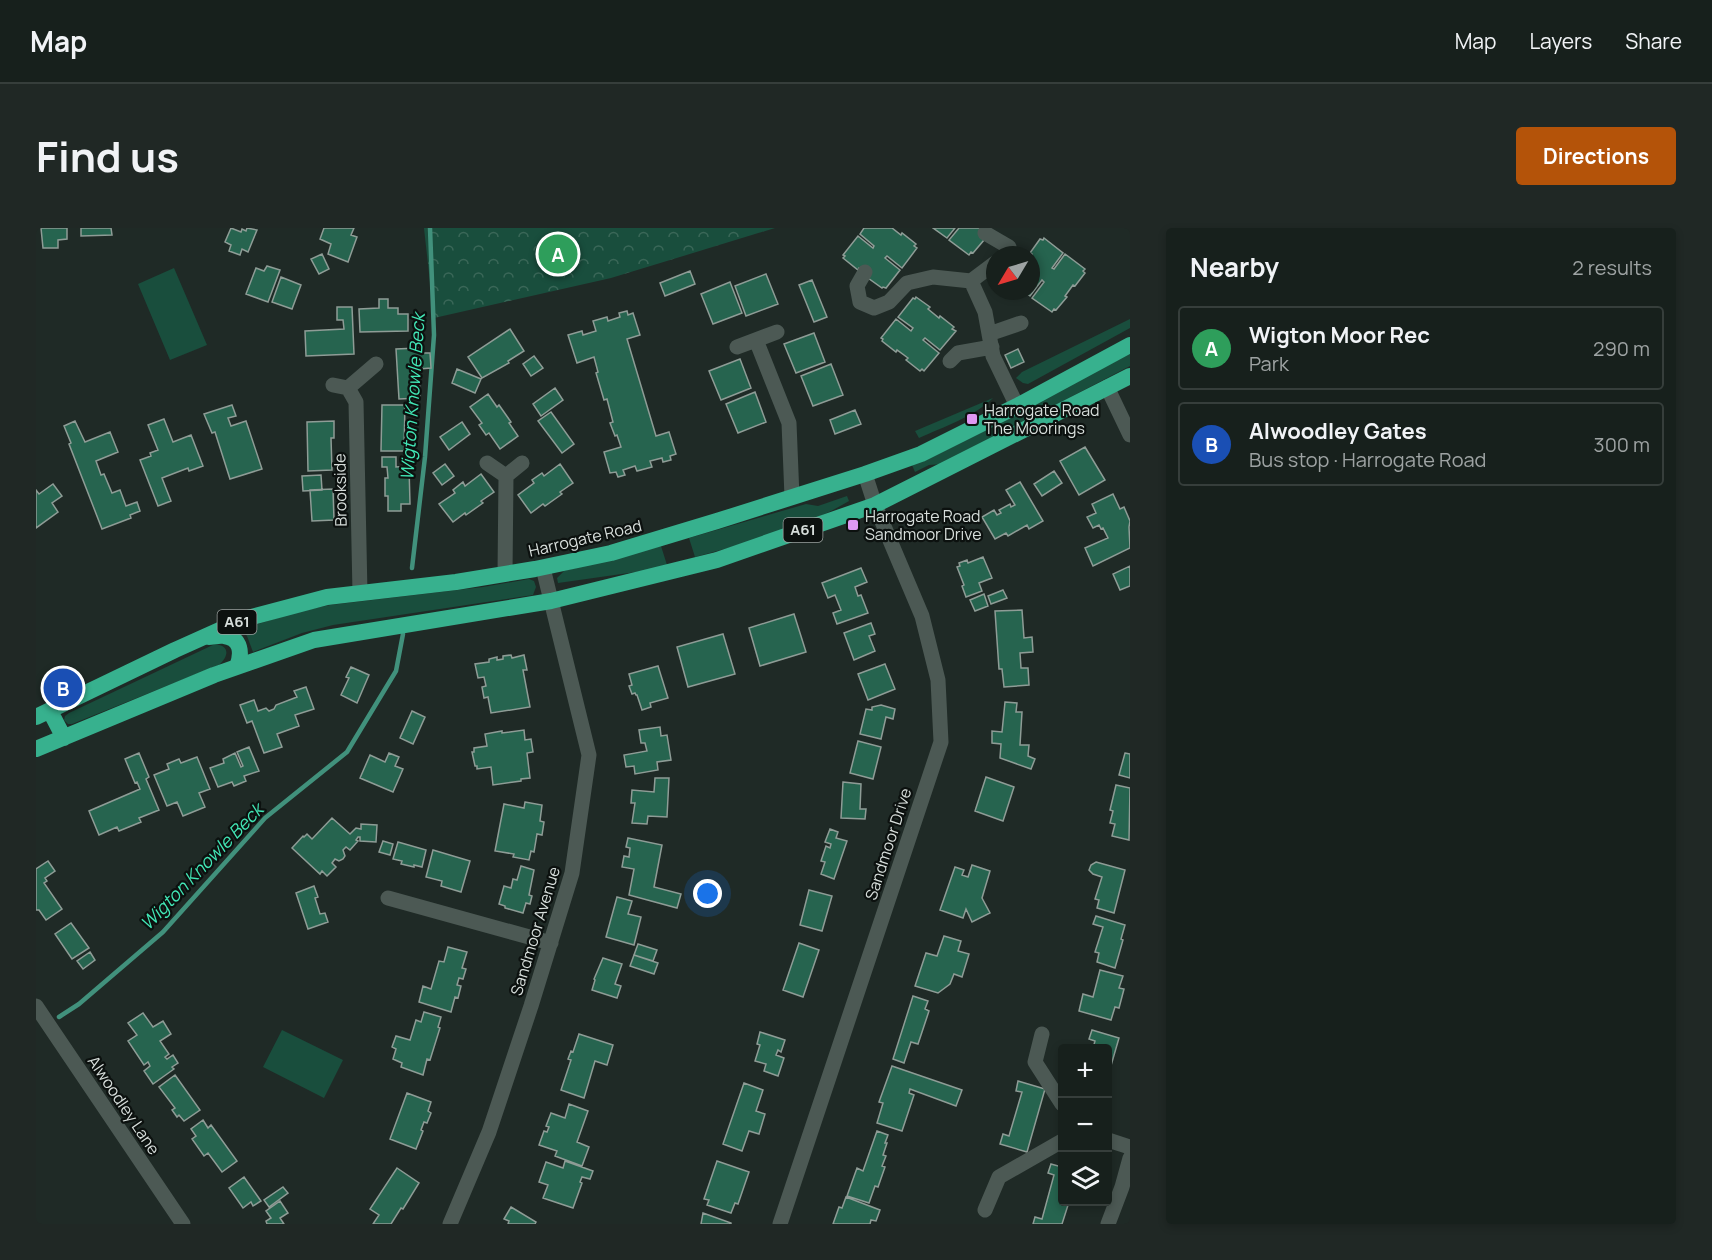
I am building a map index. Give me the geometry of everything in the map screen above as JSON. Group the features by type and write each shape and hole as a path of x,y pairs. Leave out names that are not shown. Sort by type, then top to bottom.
{"highway":[{"name":"Harrogate Road","path":"43,714 244,619 327,597 456,582 543,568 611,553 865,474 921,454 1017,406 1130,345"},
{"name":"A61","path":"36,749 213,675 314,640 551,601 717,560 875,505 1130,376"},
{"name":"A61","path":"202,638 224,636 233,639 240,648 241,657 237,667"},
{"path":"43,714 64,738"}],"street":[{"path":"985,233 1002,246"},
{"path":"865,272 857,286 860,302 874,308 889,302 907,283 927,275 960,278 986,266"},
{"path":"960,278 985,312 993,356 1017,406"},
{"path":"950,361 958,353 990,340 1021,323"},
{"path":"736,346 777,332"},
{"path":"756,340 789,423 792,497"},
{"name":"Brookside","path":"360,593 356,402 340,386 376,364"},
{"path":"1107,387 1130,435"},
{"path":"487,463 506,476"},
{"path":"506,476 522,463"},
{"name":"Sandmoor Drive","path":"780,1224 941,742 938,680 922,616 875,505 865,474"},
{"path":"505,574 506,476"},
{"name":"Sandmoor Avenue","path":"450,1224 489,1132 572,873 589,755 543,568"},
{"path":"388,898 551,943"},
{"name":"Alwoodley Lane","path":"36,1006 183,1224"},
{"path":"1042,1034 1035,1062 1058,1098"},
{"path":"1112,1142 1130,1147"},
{"path":"985,1210 999,1177 1058,1143"},
{"path":"1108,1224 1130,1158"}],"green space":[{"path":"424,228 775,228 611,278 434,318"},
{"path":"174,268 207,345 170,360 138,284"},
{"path":"1130,319 1130,328 1028,384 1016,378 1022,372"},
{"path":"1130,354 1130,366 942,464 929,465 915,472 912,465"},
{"path":"993,398 968,416 948,426 919,438 915,431"},
{"path":"847,496 849,501 813,519 774,534 695,557 689,538 806,504 818,506"},
{"path":"661,546 667,565 643,571 558,583 557,578 564,571"},
{"path":"529,579 534,581 536,587 533,595 333,625 302,633 253,652 242,629 297,612 330,605 483,587"},
{"path":"215,644 226,649 226,655 219,665 72,724 64,720 69,713"},
{"path":"282,1030 343,1060 324,1098 263,1067"}],"building":[{"path":"41,228 67,228 67,239 58,240 58,248 43,248"},
{"path":"81,228 111,228 112,235 81,236"},
{"path":"231,228 241,232 242,229 246,231 247,228 257,230 248,252 242,249 240,255 229,251 231,245 225,242"},
{"path":"324,228 354,228 351,235 357,237 348,262 328,254 331,244 320,239"},
{"path":"864,228 892,228 916,244 914,246 917,248 902,268 887,256 885,258 900,270 886,288 882,288 868,278 865,272 859,268 858,270 843,258 858,236 873,248 874,246 860,234"},
{"path":"933,228 955,228 947,238"},
{"path":"959,228 989,228 984,240 969,255 949,240"},
{"path":"1044,238 1063,253 1052,268 1054,269 1065,254 1085,269 1083,271 1085,273 1065,296 1067,297 1052,312 1035,300 1040,300 1040,287 1044,282 1042,280 1040,283 1040,246 1035,246 1040,239"},
{"path":"322,254 329,269 319,274 311,259"},
{"path":"267,266 280,270 268,302 246,294 256,268 264,271"},
{"path":"690,271 695,284 665,296 660,283"},
{"path":"766,274 778,304 746,316 735,286"},
{"path":"281,277 301,285 292,309 272,302"},
{"path":"812,280 827,317 814,322 799,285"},
{"path":"730,282 742,313 713,324 701,294"},
{"path":"916,297 956,331 940,350 925,338 923,340 939,353 924,371 922,369 920,371 906,360 908,358 897,350 896,352 881,338 896,319 911,331 913,328 898,317"},
{"path":"379,299 388,299 388,308 398,308 398,314 408,314 408,331 360,332 359,309 379,308"},
{"path":"337,307 352,307 354,354 306,356 305,331 344,329 343,320 337,320"},
{"path":"627,311 628,315 633,313 640,335 627,339 656,436 669,432 676,454 670,456 671,460 663,462 662,458 650,461 652,467 637,471 635,466 623,470 625,475 618,477 616,472 610,473 604,452 621,447 610,423 613,422 607,399 604,400 596,373 598,372 594,357 577,363 568,335 582,331 583,335 596,331 593,321 607,317 608,321 620,317 619,313"},
{"path":"510,329 524,351 508,361 509,363 482,378 468,357"},
{"path":"814,333 825,362 796,373 784,344"},
{"path":"418,348 418,353 430,353 431,368 419,369 420,398 399,399 396,349"},
{"path":"1018,349 1024,362 1011,368 1005,355"},
{"path":"534,356 543,368 531,376 523,364"},
{"path":"740,359 751,388 721,400 709,371"},
{"path":"831,364 843,395 813,406 801,376"},
{"path":"457,369 481,379 475,393 452,383"},
{"path":"555,388 563,400 541,416 533,404"},
{"path":"755,392 766,422 738,433 726,404"},
{"path":"488,394 497,407 499,405 518,436 500,449 489,433 486,435 479,425 482,423 470,407"},
{"path":"232,405 236,416 228,418 231,426 246,421 262,469 230,479 215,432 212,433 204,414"},
{"path":"382,405 405,405 404,451 381,451"},
{"path":"855,410 861,424 835,434 830,420"},
{"path":"551,412 574,444 562,453 538,421"},
{"path":"164,419 173,442 191,435 203,466 189,471 188,468 162,478 171,501 158,506 140,460 151,456 150,453 158,450 148,425"},
{"path":"75,421 85,442 110,432 118,452 96,461 112,493 120,490 126,506 137,502 140,511 130,515 131,518 102,529 64,426"},
{"path":"334,421 334,438 331,438 332,470 308,471 307,422"},
{"path":"462,422 470,434 449,450 440,437"},
{"path":"1085,447 1105,480 1079,495 1060,461"},
{"path":"382,457 396,457 396,467 409,466 410,504 401,504 401,511 388,511 388,496 385,496 387,467 382,467"},
{"path":"445,464 454,476 442,485 433,473"},
{"path":"560,464 573,483 560,492 562,494 531,513 518,495 534,483 532,480 542,473 544,476"},
{"path":"1054,471 1062,483 1042,496 1034,484"},
{"path":"481,474 494,492 481,501 483,503 453,522 439,504 455,493 453,490 463,482 465,486"},
{"path":"321,475 322,490 303,491 302,476"},
{"path":"1020,482 1043,521 1029,529 1027,525 1008,536 1006,533 995,539 982,517 994,510 997,515 1001,513 999,510 1010,504 1011,507 1015,505 1006,490"},
{"path":"53,484 62,496 52,503 58,512 36,528 36,490 39,494"},
{"path":"333,489 334,520 312,521 310,490"},
{"path":"1113,494 1120,509 1124,507 1130,521 1130,548 1093,566 1085,548 1108,538 1099,525 1093,528 1087,517 1096,513 1092,504"},
{"path":"983,557 992,578 979,583 982,591 966,597 957,567 960,566 959,563 967,560 968,563"},
{"path":"1130,566 1130,586 1120,590 1113,574"},
{"path":"861,568 867,582 855,587 868,613 837,624 833,613 841,610 835,595 828,598 822,583"},
{"path":"1003,590 1007,598 991,604 988,596"},
{"path":"984,594 988,606 975,611 970,600"},
{"path":"1022,610 1024,638 1032,637 1033,652 1020,653 1021,668 1028,668 1029,685 1004,687 1002,669 999,669 995,611"},
{"path":"794,614 806,652 760,666 749,628"},
{"path":"871,623 875,634 869,636 875,651 854,660 844,633"},
{"path":"723,634 735,674 688,687 677,647"},
{"path":"511,655 512,658 524,655 527,670 523,670 530,707 491,713 488,697 484,698 482,687 486,686 484,677 478,678 475,664 489,662 489,659 497,657 497,660 503,659 503,656"},
{"path":"885,664 895,689 868,700 858,674"},
{"path":"658,666 668,698 650,703 651,707 642,710 637,695 632,694 629,686 632,685 629,674"},
{"path":"351,667 369,675 357,703 341,695 349,678 346,677"},
{"path":"306,687 314,709 295,715 299,726 277,734 282,747 264,753 252,721 247,723 240,705 254,700 258,711 266,708 269,711 276,705 297,697 294,691"},
{"path":"1005,702 1017,703 1016,712 1022,712 1020,745 1029,745 1028,756 1035,759 1031,769 1000,758 1001,744 992,743 992,731 1002,732"},
{"path":"881,705 895,709 893,719 886,717 881,739 860,734 866,709 872,710 872,707"},
{"path":"412,711 425,717 413,744 400,738"},
{"path":"660,727 661,736 667,735 671,760 657,762 658,770 635,774 634,766 626,767 624,755 647,751 645,743 641,743 639,730"},
{"path":"524,730 525,740 531,739 533,752 527,753 530,778 493,785 491,767 477,769 475,766 472,752 474,748 487,746 485,734"},
{"path":"858,741 881,747 873,779 850,773"},
{"path":"249,747 259,771 244,776 246,781 234,786 232,782 218,787 210,768 224,763 223,759 235,753 241,767 243,766 237,752"},
{"path":"139,753 149,777 146,779 159,810 139,818 141,822 119,831 117,827 99,835 89,811 140,789 125,759"},
{"path":"389,753 399,757 395,766 403,769 393,792 360,778 370,755 385,762"},
{"path":"1125,753 1130,754 1130,778 1119,775"},
{"path":"197,757 210,789 199,793 205,807 183,816 177,802 167,806 154,775 169,769 167,764 179,759 181,763"},
{"path":"986,777 1014,787 1003,821 975,811"},
{"path":"655,778 669,778 667,817 648,816 647,824 632,823 635,803 631,803 632,790 654,792"},
{"path":"843,782 861,784 860,809 866,809 865,819 841,818"},
{"path":"1116,785 1130,788 1129,840 1112,836 1115,824 1110,823 1113,811 1110,810"},
{"path":"525,802 542,805 540,821 544,822 542,835 537,834 534,852 531,851 529,860 513,857 514,854 495,851 504,804 524,808"},
{"path":"332,818 350,834 356,828 361,829 361,824 377,825 376,842 360,841 358,837 356,840 358,841 350,850 346,847 343,850 345,856 343,859 339,861 335,859 332,863 336,867 327,876 322,871 320,874 292,848 307,834 312,839"},
{"path":"830,829 838,832 836,838 847,841 834,879 821,874 825,862 821,861 826,846 830,848 831,844 825,842"},
{"path":"628,838 662,845 654,887 681,894 677,908 629,895 634,869 622,867 624,856 629,857 630,848 626,847"},
{"path":"383,841 393,844 390,855 379,852"},
{"path":"398,842 426,850 422,867 401,864 402,861 393,859"},
{"path":"433,850 470,861 461,892 441,886 442,881 426,877"},
{"path":"48,861 55,871 45,878 47,881 44,883 62,909 46,920 39,910 36,910 36,869"},
{"path":"1096,862 1125,870 1114,913 1097,908 1099,900 1095,899 1102,877 1089,870"},
{"path":"972,865 990,871 982,898 990,913 972,922 966,909 963,918 940,910 955,867 964,870 962,875 968,877"},
{"path":"521,866 534,870 529,895 532,896 530,904 526,903 523,913 499,904 504,886 511,888 513,879 517,880"},
{"path":"314,886 320,914 325,913 328,922 308,929 296,893"},
{"path":"809,890 832,896 822,931 800,925"},
{"path":"617,897 632,901 628,914 641,917 634,945 606,937"},
{"path":"1096,916 1125,925 1115,968 1097,962 1099,953 1095,952 1103,927 1093,924"},
{"path":"71,923 89,948 72,959 55,934"},
{"path":"944,936 961,941 958,951 969,954 962,977 954,974 950,984 938,993 915,986 926,953 937,956"},
{"path":"799,943 819,950 803,997 783,990"},
{"path":"638,944 657,950 653,961 634,955"},
{"path":"448,947 467,952 462,968 466,969 463,979 459,978 457,985 461,986 451,1012 419,1002 423,986 431,989 439,961 444,962"},
{"path":"90,952 95,960 83,969 77,961"},
{"path":"634,955 658,963 654,974 630,966"},
{"path":"603,958 622,964 615,984 621,986 617,998 592,990"},
{"path":"1100,970 1123,976 1119,988 1124,989 1119,1008 1115,1007 1111,1020 1079,1011 1083,994 1093,997"},
{"path":"913,996 928,1001 925,1009 929,1011 918,1044 911,1042 904,1063 893,1059"},
{"path":"424,1012 441,1017 438,1027 440,1028 423,1075 401,1067 402,1063 393,1059 396,1049 392,1047 396,1036 410,1040 416,1020 421,1022"},
{"path":"143,1013 153,1027 163,1021 171,1034 160,1041 169,1054 165,1057 167,1059 173,1055 178,1063 172,1067 174,1069 153,1084 144,1071 150,1066 148,1062 144,1065 128,1041 137,1035 128,1023"},
{"path":"1092,1030 1119,1038 1112,1062 1112,1044 1094,1044 1095,1041 1089,1039"},
{"path":"760,1032 785,1040 781,1052 778,1050 776,1055 784,1058 778,1076 764,1071 766,1064 755,1061 760,1045 757,1044"},
{"path":"579,1034 613,1045 607,1065 595,1061 584,1098 561,1090 571,1060 568,1059"},
{"path":"892,1066 962,1090 956,1106 910,1089 909,1093 914,1095 902,1131 877,1123 883,1103 879,1102"},
{"path":"175,1075 200,1110 184,1121 179,1115 177,1117 172,1110 175,1108 159,1087"},
{"path":"1018,1081 1045,1089 1027,1152 1000,1144 1003,1134 1009,1136 1022,1092 1016,1091"},
{"path":"744,1083 763,1090 756,1111 765,1114 759,1134 749,1131 742,1151 723,1144"},
{"path":"407,1093 431,1102 428,1111 431,1113 427,1123 424,1122 416,1149 390,1139"},
{"path":"569,1104 588,1111 577,1142 589,1147 582,1166 555,1156 557,1151 539,1145 544,1131 547,1132 549,1127 546,1126 551,1113 565,1118"},
{"path":"203,1120 208,1128 211,1125 237,1161 222,1172 208,1153 204,1156 192,1139 196,1136 191,1129"},
{"path":"877,1131 888,1135 883,1155 886,1156 882,1166 885,1167 869,1203 847,1196 857,1168 863,1171"},
{"path":"565,1161 593,1171 590,1179 582,1177 573,1208 543,1198 548,1185 539,1182 546,1162 563,1168"},
{"path":"717,1161 749,1172 738,1204 735,1203 731,1213 707,1205 709,1200 704,1199"},
{"path":"1051,1164 1058,1166 1058,1206 1068,1206 1062,1224 1033,1224 1035,1217 1042,1219 1054,1175 1048,1173"},
{"path":"397,1168 419,1183 391,1224 373,1224 379,1215 370,1209"},
{"path":"244,1177 261,1201 253,1206 251,1202 243,1208 229,1188"},
{"path":"283,1187 288,1193 269,1207 264,1200"},
{"path":"846,1197 880,1210 876,1221 871,1220 870,1224 833,1224 839,1207 842,1208"},
{"path":"280,1201 288,1213 280,1218 284,1224 267,1224 266,1221 271,1218 266,1211"},
{"path":"511,1207 536,1222 535,1224 508,1224 509,1221 504,1219"},
{"path":"703,1213 731,1223 731,1224 701,1224"}],"waterway":[{"name":"Wigton Knowle Beck","path":"412,568 425,457 434,335 430,228"},
{"name":"Wigton Knowle Beck","path":"59,1017 79,1004 163,932 265,818 347,752 396,671 403,634"}],"place":[{"name":"Wigton Moor Rec","path":"558,254"},
{"name":"Harrogate Road The Moorings","path":"972,419"},
{"name":"Harrogate Road Sandmoor Drive","path":"853,525"},
{"name":"Alwoodley Gates","path":"63,688"}]}
